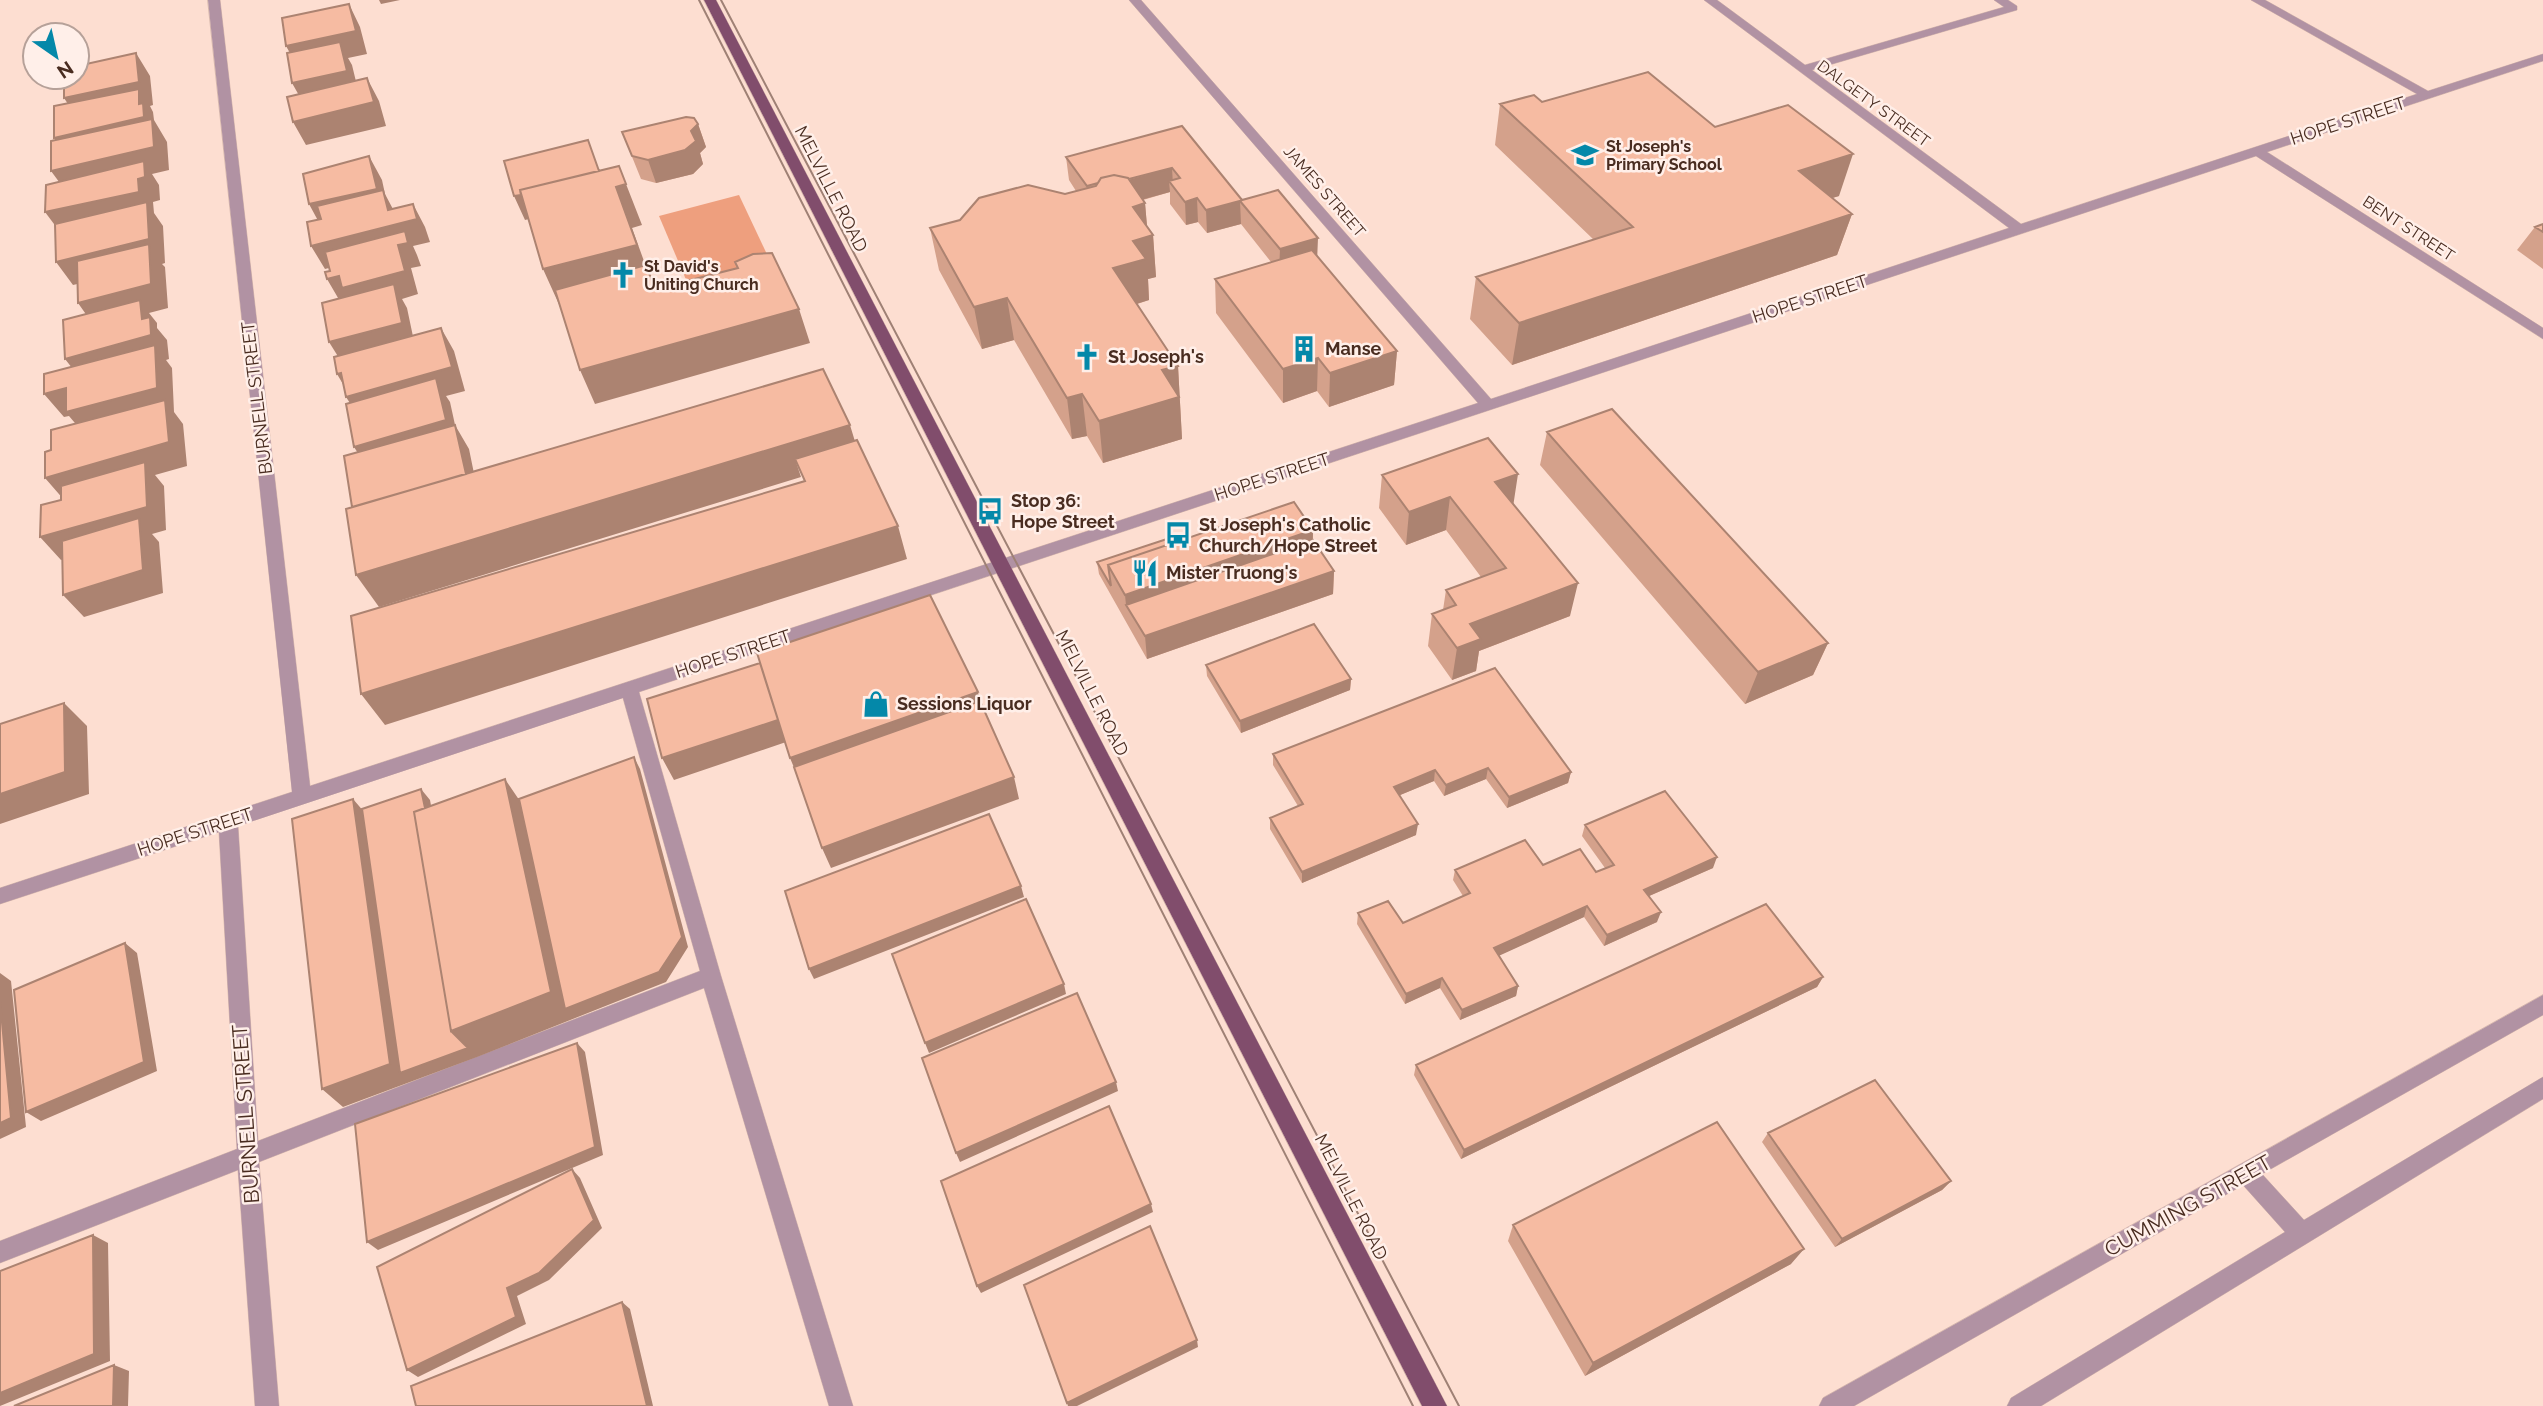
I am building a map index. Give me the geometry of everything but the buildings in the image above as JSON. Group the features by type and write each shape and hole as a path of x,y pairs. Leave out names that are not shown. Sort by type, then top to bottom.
{"main road":[{"name":"MELVILLE ROAD","path":"710,0 1435,1406"}],"street":[{"name":"BURNELL STREET","path":"214,0 302,796"},
{"name":"JAMES STREET","path":"1135,0 1488,405"},
{"name":"DALGETY STREET","path":"1710,0 2020,230"},
{"path":"1802,69 2013,8 2000,0"},
{"path":"2258,0 2427,95"},
{"name":"HOPE STREET","path":"0,896 2543,57"},
{"name":"BENT STREET","path":"2257,151 2543,334"},
{"path":"629,689 711,976 841,1406"},
{"name":"BURNELL STREET","path":"228,821 248,1153 267,1406"},
{"path":"0,1252 248,1153 287,1142 711,976"},
{"name":"CUMMING STREET","path":"1831,1406 2543,1003"},
{"path":"2019,1406 2543,1087"},
{"path":"2246,1173 2301,1232"}],"shaded area":[{"path":"739,195 773,267 690,289 659,216"}],"tram line":[{"path":"699,0 1413,1406"},
{"path":"721,0 1459,1406"}],"place":[{"name":"St Joseph's Primary School","path":"1585,155"},
{"name":"St David's Uniting Church","path":"623,275"},
{"name":"Manse","path":"1304,349"},
{"name":"St Joseph's","path":"1087,357"},
{"name":"Stop 36: Hope Street","path":"990,511"},
{"name":"St Joseph's Catholic Church/Hope Street","path":"1178,535"},
{"name":"Mister Truong's","path":"1145,573"},
{"name":"Sessions Liquor","path":"876,704"}]}
